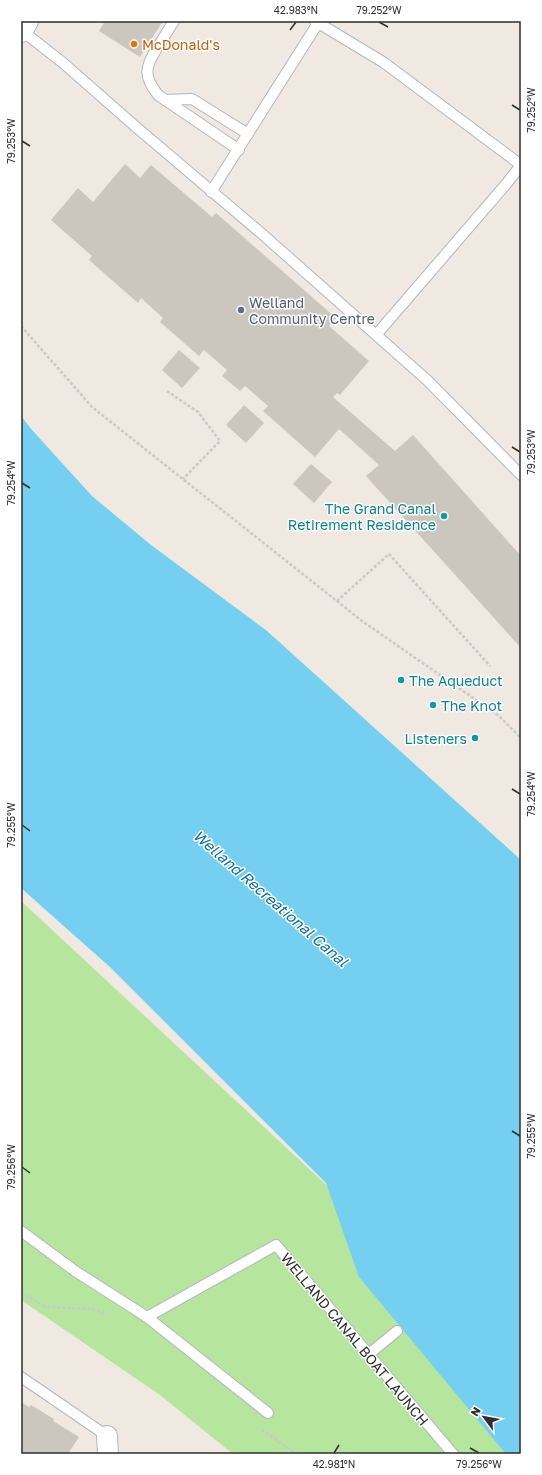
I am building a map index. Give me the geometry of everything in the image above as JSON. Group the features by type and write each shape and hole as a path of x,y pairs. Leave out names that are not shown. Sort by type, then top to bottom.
{"main road":[{"path":"21,30 27,21"}],"lane":[{"path":"174,21 149,61 147,75 151,86 158,95 239,150"},
{"path":"211,192 239,150 316,22 382,62 521,165 376,335"},
{"path":"21,30 62,62 211,192 262,234 427,380 521,475"},
{"path":"165,100 192,99 248,134"},
{"path":"21,1231 75,1271 147,1317 268,1412"},
{"name":"WELLAND CANAL BOAT LAUNCH","path":"147,1317 276,1245 452,1454"},
{"path":"369,1354 398,1331"},
{"path":"21,1377 108,1445"}],"path":[{"path":"21,326 92,407 337,602 499,716 521,738"},
{"path":"167,391 198,412 220,441 183,479"},
{"path":"337,602 389,554 490,666"},
{"path":"21,1293 46,1307 91,1308 112,1315"},
{"path":"258,1427 289,1449 300,1454"}],"green space":[{"path":"21,901 521,1366 521,1454 233,1454 160,1395 21,1300"}],"water":[{"name":"Welland Recreational Canal","path":"21,416 92,496 151,545 267,631 521,860 521,1454 506,1454 359,1277 326,1183 111,968 21,888"}],"building":[{"name":"McDonald's","path":"105,21 163,21 140,57 99,31"},
{"name":"Welland Community Centre","path":"125,164 140,178 151,165 212,217 216,213 336,318 329,326 369,361 340,395 337,393 333,397 395,451 413,435 521,556 521,648 366,476 379,465 339,429 315,457 263,411 268,406 245,386 240,391 222,376 227,370 204,350 199,356 160,322 163,318 141,298 138,303 89,260 92,256 51,220 78,188 93,202"},
{"path":"179,350 200,368 182,388 162,370"},
{"path":"244,405 264,423 246,443 226,425"},
{"path":"311,464 332,482 314,503 293,484"},
{"path":"21,1402 29,1407 31,1405 79,1437 68,1454 21,1454"}],"place":[{"name":"McDonald's","path":"134,44"},
{"name":"Welland Community Centre","path":"241,310"},
{"name":"The Grand Canal Retirement Residence","path":"444,516"},
{"name":"The Aqueduct","path":"401,680"},
{"name":"The Knot","path":"433,705"},
{"name":"Listeners","path":"475,738"}]}
